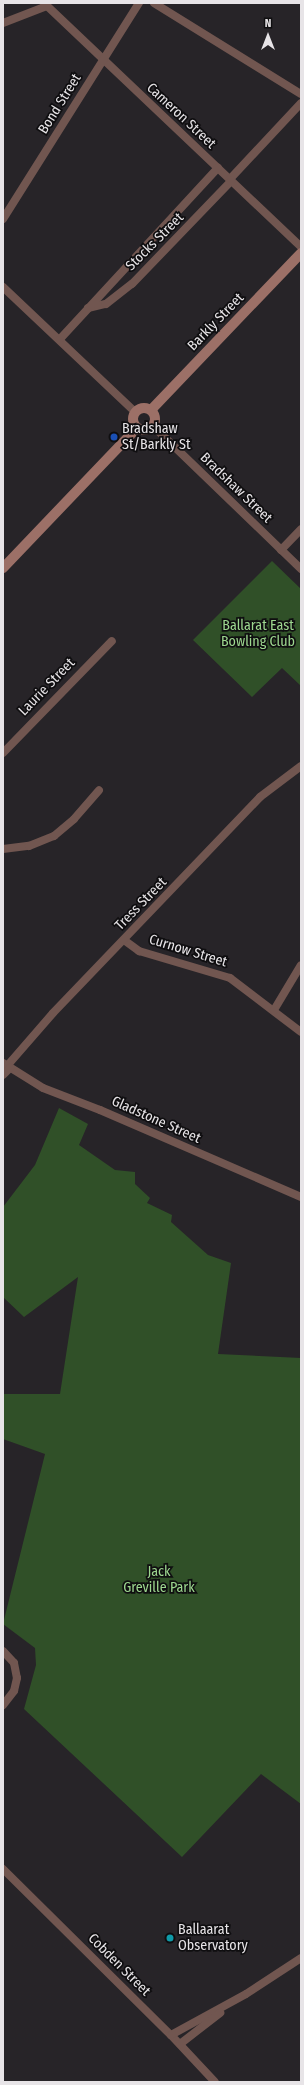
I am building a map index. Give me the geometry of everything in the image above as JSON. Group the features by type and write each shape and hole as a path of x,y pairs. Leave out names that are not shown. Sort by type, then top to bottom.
{"main road":[{"name":"Barkly Street","path":"152,410 301,253"},
{"path":"143,407 152,410 156,418 153,426 145,430 136,428 133,420 135,412 143,407"},
{"path":"3,568 136,428"}],"street":[{"name":"Bond Street","path":"3,219 139,3"},
{"path":"154,3 301,94"},
{"name":"Cameron Street","path":"45,4 102,61 301,247"},
{"path":"3,23 45,4"},
{"name":"Stocks Street","path":"88,308 106,304 132,284 231,180 301,103"},
{"name":"Stocks Street","path":"60,339 218,168"},
{"path":"3,287 60,339 135,412"},
{"name":"Bradshaw Street","path":"153,426 301,569"},
{"path":"281,550 301,529"},
{"name":"Laurie Street","path":"3,753 112,641"},
{"name":"Tress Street","path":"3,1076 6,1066 53,1013 260,797 301,766"},
{"path":"3,849 29,846 54,836 74,820 99,790"},
{"name":"Curnow Street","path":"124,940 139,951 230,978 301,1032"},
{"path":"274,1010 301,965"},
{"name":"Gladstone Street","path":"6,1066 43,1088 105,1112 301,1197"},
{"path":"3,1651 11,1659 17,1670 17,1683 3,1705"},
{"name":"Cobden Street","path":"3,1869 180,2044 215,2082"},
{"path":"180,2044 246,1994 301,1958"},
{"path":"171,2035 246,1994"}],"green space":[{"name":"Ballarat East Bowling Club","path":"272,561 301,589 301,686 282,668 252,697 193,640"},
{"name":"Jack Greville Park","path":"59,1108 88,1124 79,1145 115,1170 135,1172 135,1184 150,1198 147,1203 172,1215 171,1222 208,1255 231,1263 218,1354 301,1358 301,1804 261,1774 182,1857 24,1709 36,1665 35,1648 3,1624 45,1454 3,1439 3,1394 60,1394 78,1277 24,1317 3,1297 3,1207 35,1165"}],"place":[{"name":"Bradshaw St/Barkly St","path":"114,437"},
{"name":"Ballaarat Observatory","path":"170,1938"}]}
